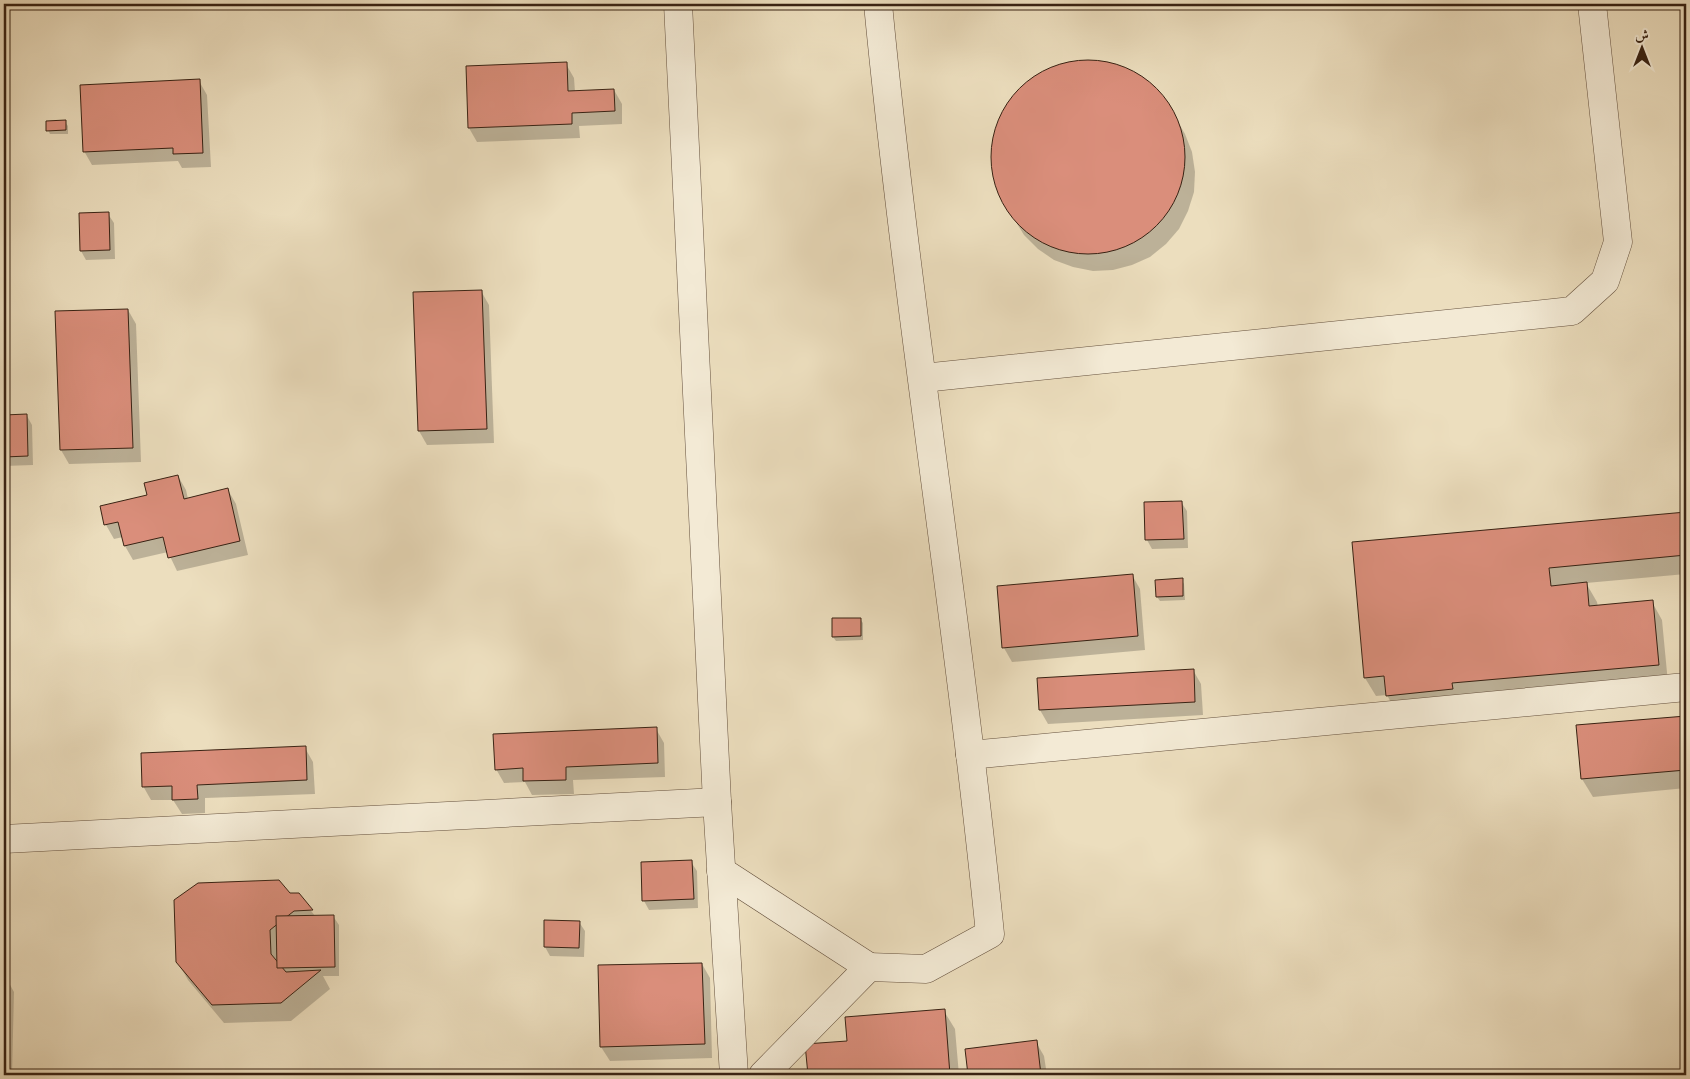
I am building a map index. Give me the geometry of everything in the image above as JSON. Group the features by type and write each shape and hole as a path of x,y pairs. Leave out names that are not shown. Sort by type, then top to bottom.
{"lane":[{"path":"678,4 717,802 734,1075"},
{"path":"721,871 869,967 926,969 990,934 970,755 888,113 878,4"},
{"path":"923,378 1572,311 1605,281 1618,242 1592,4"},
{"path":"970,755 1686,687"},
{"path":"4,839 717,802"},
{"path":"763,1075 869,967"}],"building":[{"path":"1088,60 1107,62 1134,72 1149,82 1163,96 1177,120 1183,138 1185,157 1183,176 1173,203 1163,218 1149,232 1125,246 1107,252 1088,254 1069,252 1042,242 1027,232 1013,218 999,194 993,176 991,157 993,138 1003,111 1013,96 1027,82 1051,68 1069,62"},
{"path":"567,62 568,91 614,89 615,111 572,113 572,124 468,128 466,66"},
{"path":"200,79 203,153 173,154 173,148 83,152 80,85"},
{"path":"66,120 66,130 46,131 46,121"},
{"path":"109,212 110,250 80,251 79,213"},
{"path":"482,290 487,429 418,431 413,292"},
{"path":"128,309 133,448 60,450 55,311"},
{"path":"27,414 28,456 4,457 4,415"},
{"path":"178,475 184,499 228,488 240,541 168,558 163,537 124,546 118,522 104,525 100,506 147,495 144,483"},
{"path":"1182,501 1184,539 1145,540 1144,502"},
{"path":"1686,512 1686,555 1549,568 1551,586 1587,582 1589,606 1653,600 1659,665 1452,683 1453,689 1386,696 1384,676 1364,678 1352,542"},
{"path":"1133,574 1138,636 1002,648 997,586"},
{"path":"1183,578 1183,596 1156,597 1155,580"},
{"path":"832,618 861,618 861,636 832,637"},
{"path":"1194,669 1195,702 1039,710 1037,678"},
{"path":"1686,716 1686,770 1581,779 1576,725"},
{"path":"657,727 658,763 566,767 566,780 523,781 523,768 495,770 493,734"},
{"path":"306,746 307,780 197,785 198,799 172,800 172,786 142,787 141,753"},
{"path":"692,860 694,899 642,901 641,862"},
{"path":"279,880 290,893 299,893 313,910 294,911 270,930 271,954 286,972 321,970 281,1003 212,1005 176,962 174,900 198,883"},
{"path":"334,915 335,967 277,968 276,916"},
{"path":"544,920 580,921 579,948 544,947"},
{"path":"702,963 705,1044 600,1047 598,965"},
{"path":"945,1009 950,1075 808,1075 805,1044 847,1041 845,1017"},
{"path":"1037,1040 1041,1075 968,1075 965,1049"}]}
